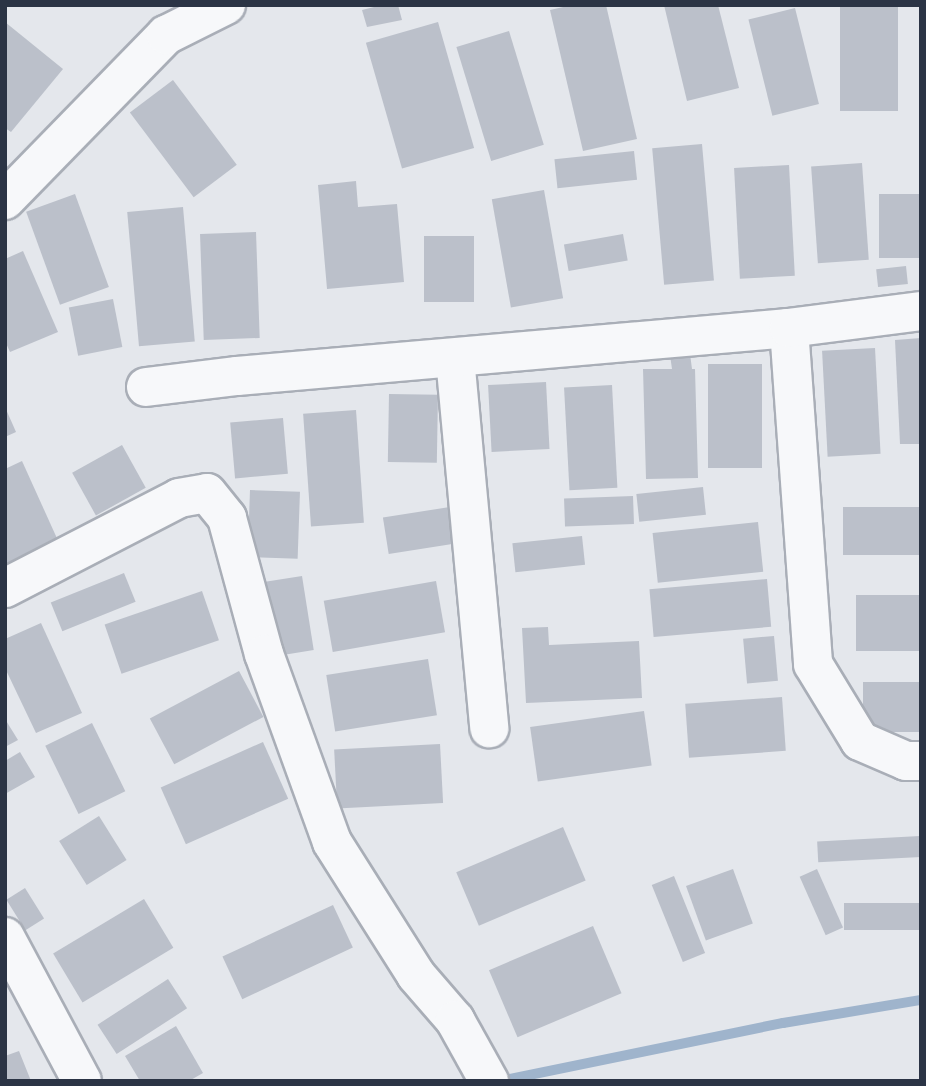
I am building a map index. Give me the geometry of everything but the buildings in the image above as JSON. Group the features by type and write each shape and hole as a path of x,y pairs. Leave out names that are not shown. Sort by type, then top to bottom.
{"street":[{"path":"5,200 166,36 226,5"},
{"path":"146,387 237,376 789,328 921,311"},
{"path":"789,328 813,664 860,741 906,761 921,761"},
{"path":"455,358 488,728"},
{"path":"5,588 178,498 207,494 227,518 264,654 332,842 416,975 455,1020 489,1081"},
{"path":"5,937 82,1081"}],"waterway":[{"path":"500,1081 783,1023 921,1000"}]}
